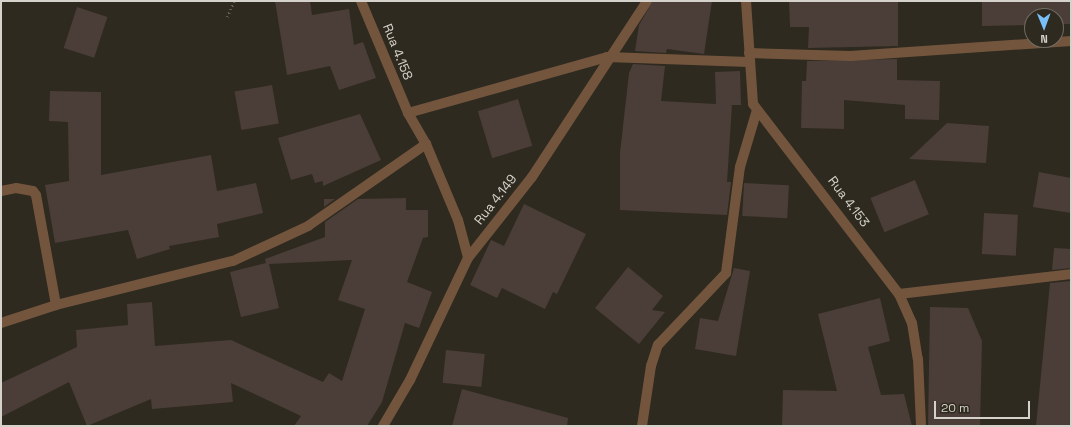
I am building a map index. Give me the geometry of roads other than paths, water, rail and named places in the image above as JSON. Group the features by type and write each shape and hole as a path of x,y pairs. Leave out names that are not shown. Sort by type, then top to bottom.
{"street":[{"name":"Rua 4.158","path":"362,1 408,113 426,144 458,220 468,258"},
{"name":"Rua 4.149","path":"384,426 410,380 468,258 532,177 607,58 647,1"},
{"name":"Rua 4.153","path":"746,1 750,96 757,110 825,193 899,294 912,323 918,359 921,426"},
{"path":"408,113 607,58 850,56 1071,41"},
{"path":"642,426 651,366 658,345 726,273 734,240 740,167 757,110"},
{"path":"1,323 56,304 233,261 308,226 426,144"},
{"path":"1,191 22,188 36,196 56,304"},
{"path":"899,294 1071,274"}]}
